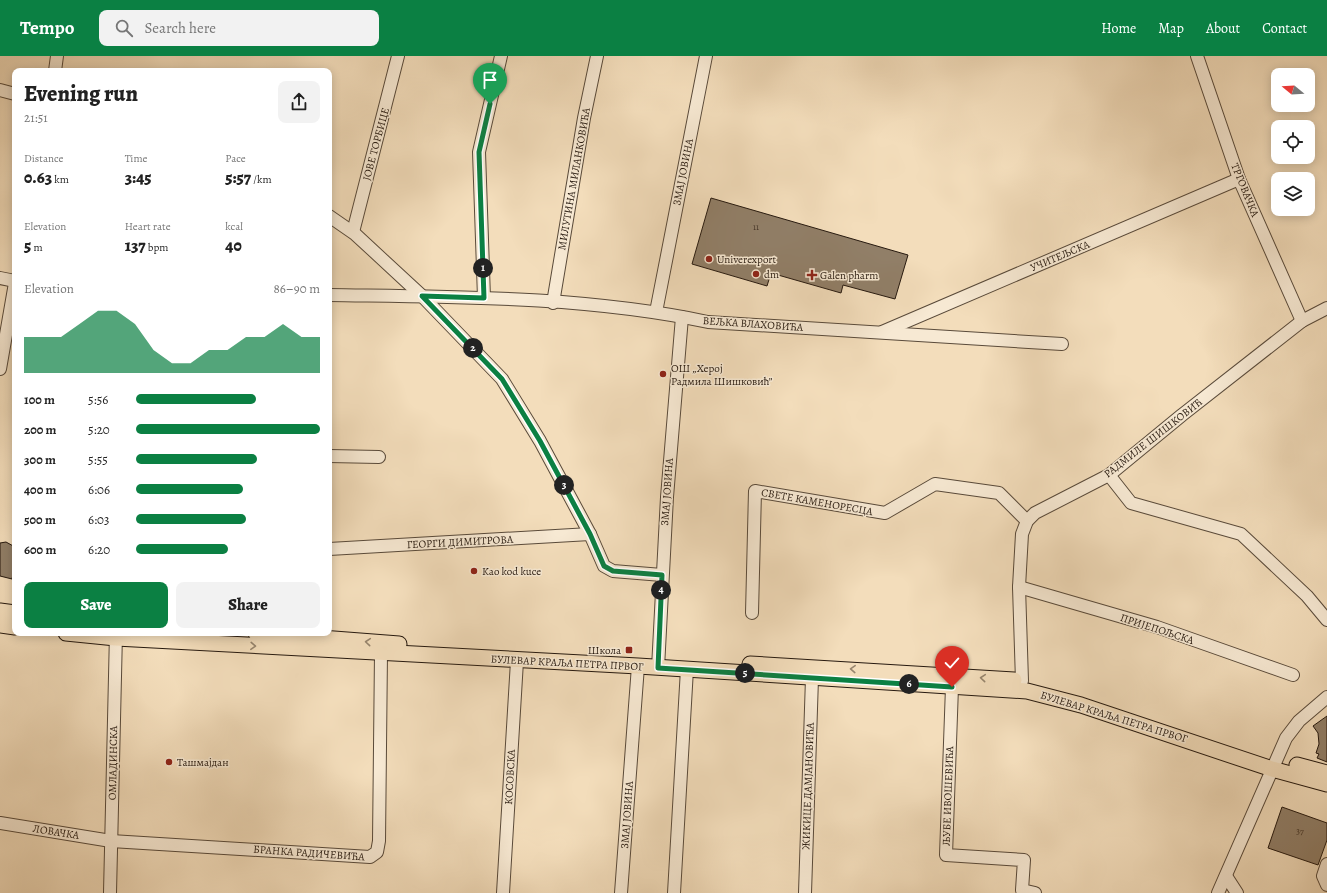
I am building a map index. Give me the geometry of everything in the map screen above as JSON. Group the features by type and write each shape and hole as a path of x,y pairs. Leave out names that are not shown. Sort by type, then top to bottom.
{"main road":[{"path":"0,611 12,613"},
{"path":"0,625 12,627"},
{"name":"БУЛЕВАР КРАЉА ПЕТРА ПРВОГ","path":"131,636 516,661 638,666 658,662 687,669 1027,691 1047,695 1274,764"},
{"name":"БУЛЕВАР КРАЉА ПЕТРА ПРВОГ","path":"294,636 658,662 1022,681 1067,691 1274,764"},
{"path":"1274,764 1327,773"},
{"path":"1274,764 1327,784"}],"street":[{"path":"55,68 57,56"},
{"name":"ЈОВЕ ТОРБИЦЕ","path":"353,232 398,56"},
{"path":"484,298 479,152 501,56"},
{"name":"МИЛУТИНА МИЛАНКОВИЋА","path":"553,303 584,118 597,56"},
{"name":"ЗМАЈ ЈОВИНА","path":"656,312 706,56"},
{"name":"ТРГОВАЧКА","path":"1197,56 1239,179 1302,321"},
{"path":"0,90 12,93"},
{"name":"УЧИТЕЉСКА","path":"880,333 1239,179"},
{"path":"332,218 353,232 422,296 502,379 540,441 590,534 604,566 613,571 662,575"},
{"path":"0,278 12,281"},
{"name":"ВЕЉКА ВЛАХОВИЋА","path":"332,295 484,298 656,312 708,322 1062,344"},
{"path":"0,369 12,299"},
{"name":"РАДМИЛЕ ШИШКОВИЋ","path":"1026,521 1035,512 1109,475 1182,414 1302,321 1327,308"},
{"name":"ЗМАЈ ЈОВИНА","path":"658,662 662,575 682,317"},
{"path":"332,456 379,457"},
{"path":"1109,475 1131,503 1241,534 1307,596 1327,620"},
{"name":"СВЕТЕ КАМЕНОРЕСЦА","path":"752,613 755,491 885,513 935,484 999,494 1026,521"},
{"path":"1022,681 1019,587 1022,534 1026,521"},
{"name":"ГЕОРГИ ДИМИТРОВА","path":"332,549 590,534"},
{"name":"ПРИЈЕПОЉСКА","path":"1019,587 1157,628 1293,676"},
{"name":"ОМЛАДИНСКА","path":"110,893 116,636"},
{"name":"БРАНКА РАДИЧЕВИЋА","path":"112,841 370,857 377,852 379,841 381,653"},
{"name":"КОСОВСКА","path":"503,893 516,661"},
{"name":"ЗМАЈ ЈОВИНА","path":"621,893 638,666"},
{"path":"674,893 687,669"},
{"name":"ЖИКИЦЕ ДАМЈАНОВИЋА","path":"805,893 812,678"},
{"name":"ЉУБЕ ИВОШЕВИЋА","path":"952,687 946,856 1024,860 1022,890 1035,893"},
{"path":"1218,893 1274,764 1291,730 1308,712 1327,697"},
{"name":"ЛОВАЧКА","path":"0,823 112,841"},
{"path":"1327,864 1322,876 1327,885"},
{"path":"1226,876 1237,893"}],"building":[{"path":"711,198 908,255 895,299 843,285 841,293 771,273 767,286 692,264"},
{"path":"6,542 12,545 12,579 0,576 0,543"},
{"path":"1327,716 1327,762 1317,758 1319,754 1316,753 1319,744 1318,733 1313,726"},
{"path":"1282,807 1327,823 1327,840 1318,865 1268,848"}],"place":[{"name":"Univerexport","path":"709,259"},
{"name":"dm","path":"756,274"},
{"name":"Galen pharm","path":"812,275"},
{"name":"ОШ „Херој Радмила Шишковић”","path":"663,374"},
{"name":"Kao kod kuce","path":"474,571"},
{"name":"Школа","path":"629,650"},
{"name":"Ташмајдан","path":"169,762"}],"route":[{"path":"490,104 479,152 484,298 422,296 502,379 540,441 590,534 604,566 613,571 662,575 658,668 952,687"}]}
